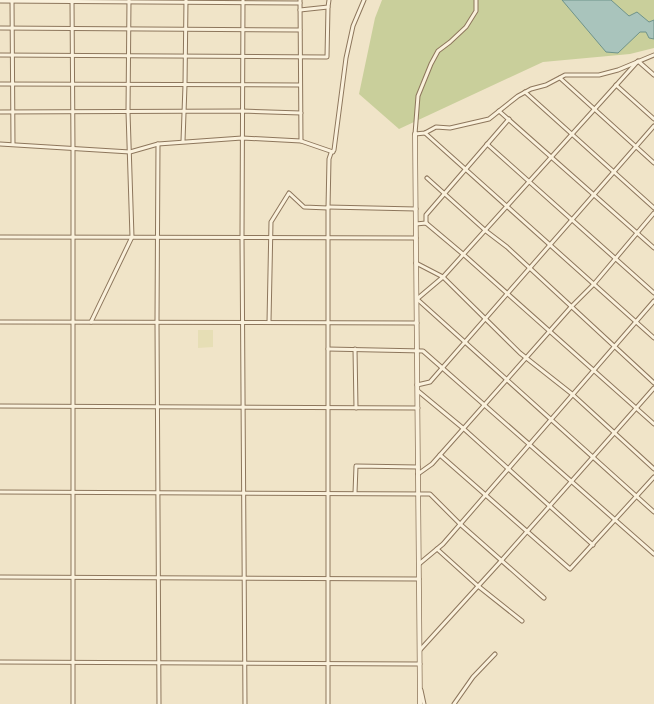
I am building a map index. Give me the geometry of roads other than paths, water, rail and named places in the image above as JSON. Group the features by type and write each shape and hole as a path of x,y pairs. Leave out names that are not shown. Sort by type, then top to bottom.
{"street":[{"path":"0,55 327,57 329,0"},
{"path":"328,704 329,159 334,150 346,58 353,26 364,0"},
{"path":"420,704 415,134 418,96 438,51 466,27 476,11 476,0"},
{"path":"0,1 300,2 301,141"},
{"path":"12,1 13,144"},
{"path":"72,1 72,112 74,148 72,237 74,322 74,704"},
{"path":"91,322 132,237 128,112 129,1"},
{"path":"183,141 186,85 186,1"},
{"path":"243,1 242,322 245,704"},
{"path":"300,10 328,8"},
{"path":"0,28 300,30"},
{"path":"415,134 425,133 436,126 450,128 490,119 518,96 566,75 599,75 618,70 654,55"},
{"path":"638,61 654,76"},
{"path":"417,298 443,277 464,255 638,61"},
{"path":"560,78 654,163"},
{"path":"0,84 300,84"},
{"path":"616,85 654,119"},
{"path":"525,92 654,208"},
{"path":"0,112 242,111 300,113"},
{"path":"499,111 654,248"},
{"path":"426,223 426,215 509,119"},
{"path":"418,385 430,382 654,126"},
{"path":"425,133 654,338"},
{"path":"0,144 130,152 158,144 242,138 301,141 333,152"},
{"path":"158,144 159,704"},
{"path":"487,144 571,221 616,258 654,293"},
{"path":"427,178 486,231 507,247 654,383"},
{"path":"269,322 271,222 288,193 304,207 416,209"},
{"path":"418,474 432,464 464,429 571,307 594,284 654,213"},
{"path":"416,224 426,223 654,424"},
{"path":"0,237 416,238"},
{"path":"416,263 443,277 520,353 572,394 654,469"},
{"path":"417,298 654,512"},
{"path":"419,564 437,549 460,524 654,301"},
{"path":"0,322 417,323"},
{"path":"328,349 424,350 654,554"},
{"path":"355,349 356,408"},
{"path":"420,650 654,388"},
{"path":"418,391 464,429 593,545"},
{"path":"0,406 418,408"},
{"path":"440,455 570,569 616,521 654,477"},
{"path":"355,493 356,466 418,467"},
{"path":"0,492 430,494 460,524 544,598"},
{"path":"437,549 478,586 522,621"},
{"path":"0,577 419,579"},
{"path":"454,704 472,677 495,654"},
{"path":"0,662 420,664"},
{"path":"420,686 424,704"}],"water":[{"path":"562,0 611,0 629,16 637,12 649,22 654,20 654,39 649,38 646,32 640,32 618,53 606,52"}]}
